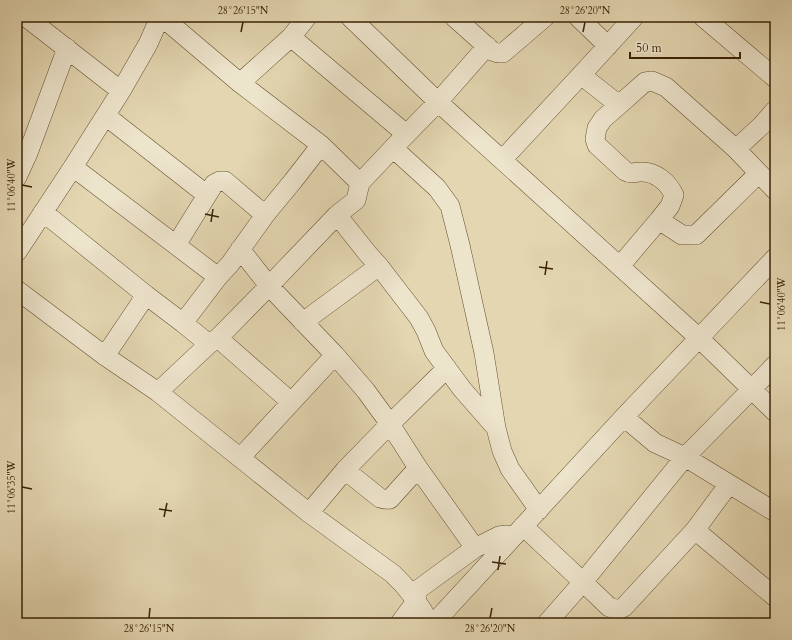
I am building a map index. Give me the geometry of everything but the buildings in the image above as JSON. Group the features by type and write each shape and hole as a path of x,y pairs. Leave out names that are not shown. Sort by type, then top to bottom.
{"street":[{"path":"26,17 121,91"},
{"path":"17,252 106,116 148,44 161,17 240,82 321,145 360,183"},
{"path":"240,82 291,37 306,17"},
{"path":"350,17 438,102 699,338 775,412"},
{"path":"454,17 495,52 503,53 545,17"},
{"path":"578,17 608,46"},
{"path":"502,160 634,17"},
{"path":"703,17 775,78"},
{"path":"291,37 406,134"},
{"path":"158,392 214,341 337,215 356,200 360,183 392,148 438,102 487,46"},
{"path":"17,177 28,153 67,48"},
{"path":"581,75 619,104"},
{"path":"620,266 670,206 674,194 659,176 639,172 630,174 624,171 597,145 595,138 597,128 603,120 645,82 652,81 666,87 736,149 775,190"},
{"path":"736,149 762,125 775,110"},
{"path":"106,116 207,195"},
{"path":"183,323 265,215 294,181 321,145"},
{"path":"392,148 437,188 450,206 484,353 496,428 502,451 510,469 539,510"},
{"path":"72,167 218,277"},
{"path":"659,220 682,235 696,235 759,173"},
{"path":"176,245 214,184 220,180 225,180 265,215"},
{"path":"43,212 146,295 183,323 214,341 291,402"},
{"path":"337,215 419,318 434,351 462,389 496,428"},
{"path":"240,249 269,286 335,355 366,391 475,548"},
{"path":"434,623 624,417 775,258"},
{"path":"303,322 379,266"},
{"path":"17,290 105,356 158,392 309,513 388,570 402,582 414,597 430,623"},
{"path":"105,356 146,295"},
{"path":"240,458 335,355"},
{"path":"547,623 583,582 685,457 775,364"},
{"path":"309,513 345,470 447,368"},
{"path":"624,417 655,443 685,457 775,512"},
{"path":"345,470 380,498 387,500 390,499 418,468"},
{"path":"518,532 583,582 609,607 620,609 624,607 695,530 729,484"},
{"path":"695,530 774,593"},
{"path":"400,623 414,597 475,548 499,536 518,532"}]}
